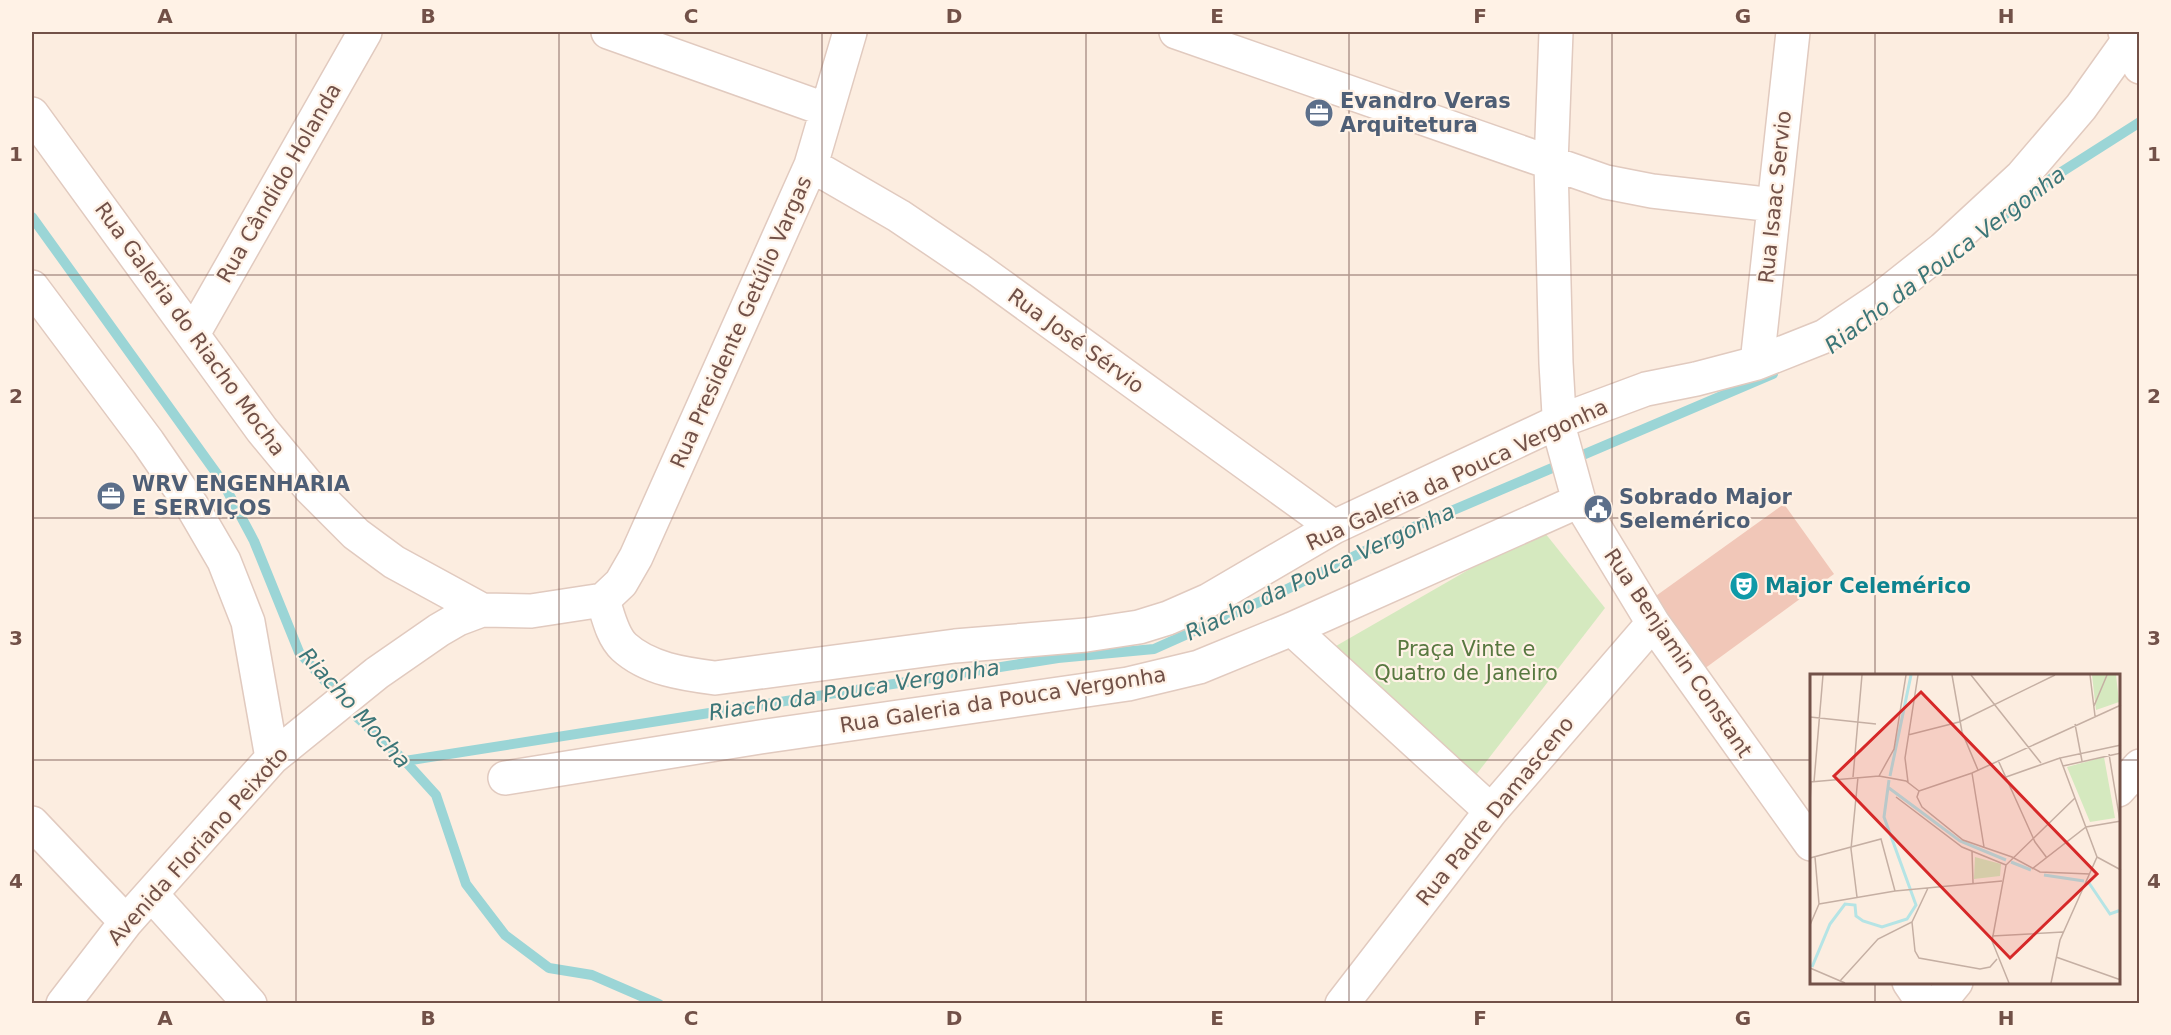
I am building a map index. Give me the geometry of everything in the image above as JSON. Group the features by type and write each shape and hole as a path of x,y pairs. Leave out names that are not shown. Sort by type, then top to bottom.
{"street":[{"name":"Rua Cândido Holanda","path":"193,334 365,32"},
{"path":"608,32 827,110"},
{"name":"Rua Presidente Getúlio Vargas","path":"603,600 621,583 636,557 811,165 850,32"},
{"path":"1176,32 1606,182 1652,191 1774,205"},
{"name":"Rua Benjamin Constant","path":"1556,32 1551,164 1556,363 1560,426 1576,490 1653,623 1810,843"},
{"name":"Rua Isaac Servio","path":"1756,363 1793,32"},
{"name":"Rua Galeria da Pouca Vergonha","path":"603,600 610,624 623,646 646,660 676,673 715,678 955,646 1086,635 1139,627 1168,618 1209,600 1334,527 1646,389 1756,363 1825,336 1880,299 1943,249 2022,176 2081,107 2133,52"},
{"name":"Rua Galeria do Riacho Mocha","path":"32,114 262,430 310,488 356,534 394,562 482,610"},
{"name":"Rua José Sérvio","path":"811,165 899,216 979,270 1334,527"},
{"path":"32,287 148,442 192,506 224,561 248,622 272,758"},
{"name":"Rua Galeria da Pouca Vergonha","path":"505,778 760,737 1128,684 1199,667 1292,629 1576,490"},
{"name":"Avenida Floriano Peixoto","path":"63,1004 126,922 272,758 377,673 439,630 458,619 482,610 531,610 603,600"},
{"name":"Rua Padre Damasceno","path":"1342,1004 1491,811 1653,623"},
{"path":"1292,629 1491,811"},
{"path":"2120,788 2139,766"},
{"path":"32,823 126,922"},
{"path":"151,894 250,1004"},
{"path":"1910,984 1924,1004"},
{"path":"1938,1004 1954,984"}],"green space":[{"name":"Praça Vinte e Quatro de Janeiro","path":"1541,528 1605,608 1472,780 1336,646"}],"building":[{"name":"Major Celemérico","path":"1784,504 1834,574 1704,669 1653,598"}],"waterway":[{"name":"Riacho da Pouca Vergonha","path":"1990,226 2052,178 2140,122"},
{"name":"Riacho Mocha","path":"32,217 222,481 254,541 299,652 357,717 405,761 436,795 466,884 505,935 549,968 592,975 659,1004"},
{"name":"Riacho da Pouca Vergonha","path":"405,761 1058,658 1154,649 1277,594 1416,526 1773,374"}],"place":[{"name":"Evandro Veras Arquitetura","path":"1319,113"},
{"name":"WRV ENGENHARIA E SERVIÇOS","path":"111,496"},
{"name":"Sobrado Major Selemérico","path":"1598,509"},
{"name":"Major Celemérico","path":"1744,586"}]}
